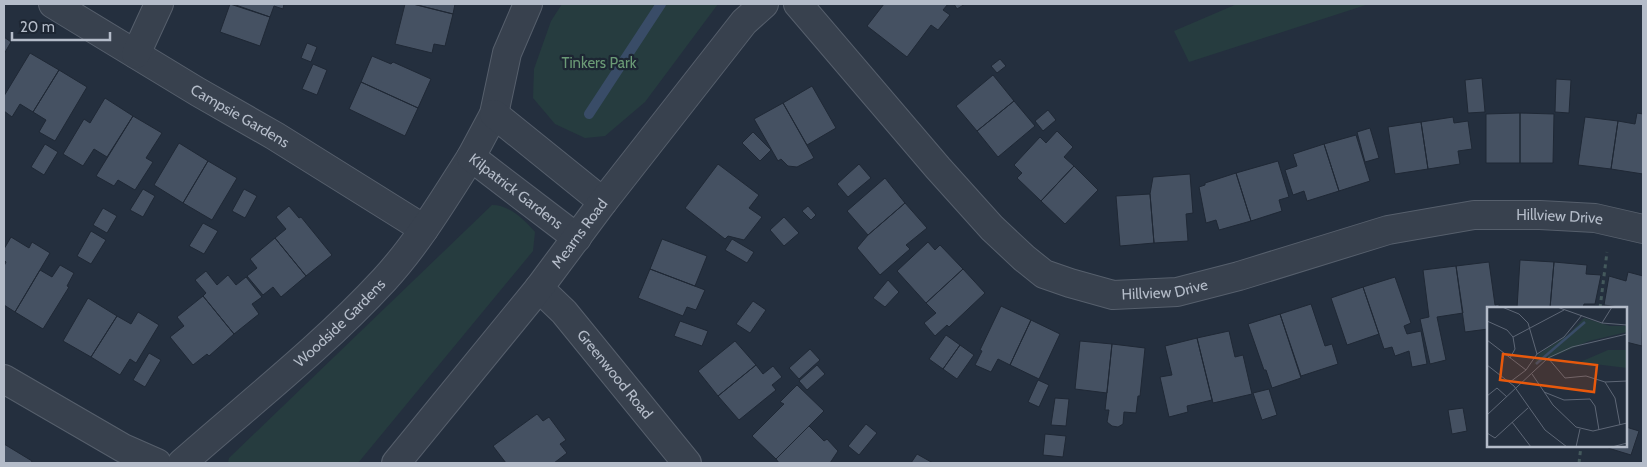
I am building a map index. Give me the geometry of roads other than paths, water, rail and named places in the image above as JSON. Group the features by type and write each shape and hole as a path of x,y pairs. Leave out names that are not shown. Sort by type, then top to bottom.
{"street":[{"name":"Campsie Gardens","path":"53,4 198,92 275,136 424,229"},
{"path":"136,54 159,4"},
{"name":"Kilpatrick Gardens","path":"528,4 507,53 494,114 471,157 576,238"},
{"name":"Mearns Road","path":"396,463 539,288 744,22 764,4"},
{"name":"Hillview Drive","path":"798,4 950,181 992,228 1024,258 1044,274 1113,295 1177,292 1239,276 1388,230 1474,216 1540,214 1595,218 1643,229"},
{"path":"494,114 604,202"},
{"name":"Woodside Gardens","path":"182,463 319,345 384,280 424,229 471,157"},
{"name":"Greenwood Road","path":"539,288 564,312 687,463"},
{"path":"4,379 122,448 157,463"}],"waterway":[{"path":"589,114 661,4"}],"park label":[{"name":"Tinkers Park","path":"599,63"}]}
